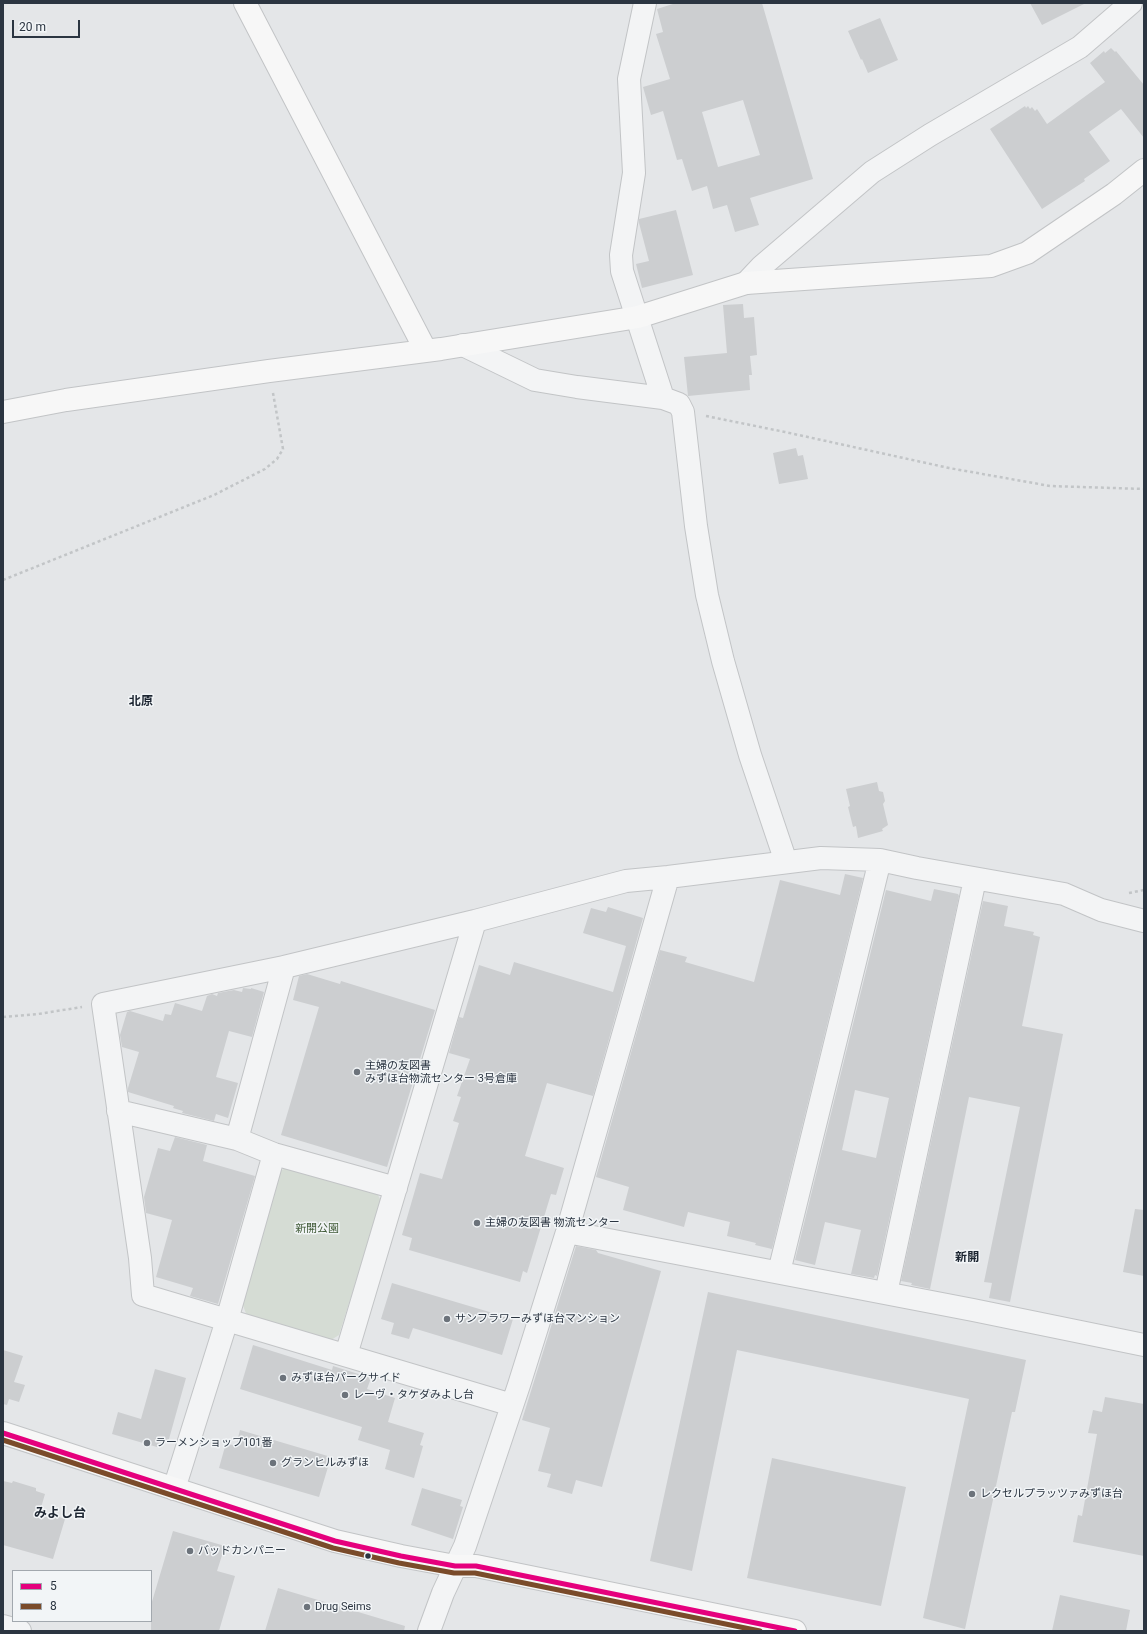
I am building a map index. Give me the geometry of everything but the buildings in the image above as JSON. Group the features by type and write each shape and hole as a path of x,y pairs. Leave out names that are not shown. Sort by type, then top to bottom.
{"street":[{"path":"245,3 426,351"},
{"path":"645,3 629,79 634,173 621,255 622,271 663,398"},
{"path":"746,283 762,266 872,172 1080,47 1131,3"},
{"path":"1140,3 1144,7"},
{"path":"3,412 66,400 269,371 426,351 638,317 746,283 991,266 1027,253 1114,194 1144,170"},
{"path":"462,345 535,380 577,388 663,398 679,404 684,412 696,526 707,595 723,661 750,755 786,862"},
{"path":"512,1405 143,1295 140,1258 103,1004 284,967 475,921 626,881 822,858 880,860 975,879 1064,894 1101,910 1144,921"},
{"path":"779,1272 880,860"},
{"path":"429,1631 443,1593 469,1535 567,1232 668,877"},
{"path":"886,1293 975,879"},
{"path":"346,1355 475,921"},
{"path":"237,1139 284,967"},
{"path":"118,1111 237,1139 274,1154 396,1188"},
{"path":"174,1488 226,1320 274,1154"},
{"path":"567,1232 779,1272 1144,1345"},
{"path":"3,1433 335,1540 401,1556 455,1566 476,1566 795,1631"},
{"path":"3,1626 20,1631"}],"path":[{"path":"3,580 214,495 266,469 277,460 283,449 269,371"},
{"path":"684,412 1035,484 1050,486 1144,489"},
{"path":"3,1017 38,1014 103,1004"}],"green space":[{"name":"新開公園","path":"289,1166 376,1191 381,1201 339,1335 331,1340 247,1316 242,1303 280,1171"}],"transit line":[{"name":"5","path":"3,1433 335,1541 401,1556 455,1566 476,1566 795,1631"},
{"name":"8","path":"3,1440 333,1548 399,1563 454,1573 475,1573 760,1631"}],"place":[{"name":"主婦の友図書 みずほ台物流センター 3号倉庫","path":"357,1072"},
{"name":"主婦の友図書 物流センター","path":"477,1223"},
{"name":"サンフラワーみずほ台マンション","path":"447,1319"},
{"name":"みずほ台パークサイド","path":"283,1378"},
{"name":"レーヴ・タケダみよし台","path":"345,1395"},
{"name":"ラーメンショップ101番","path":"147,1443"},
{"name":"グランヒルみずほ","path":"273,1463"},
{"name":"レクセルプラッツァみずほ台","path":"972,1494"},
{"name":"バッドカンパニー","path":"190,1551"},
{"name":"Drug Seims","path":"307,1607"}],"district":[{"name":"北原","path":"141,702"},
{"name":"新開","path":"967,1258"},
{"name":"みよし台","path":"60,1514"}]}
